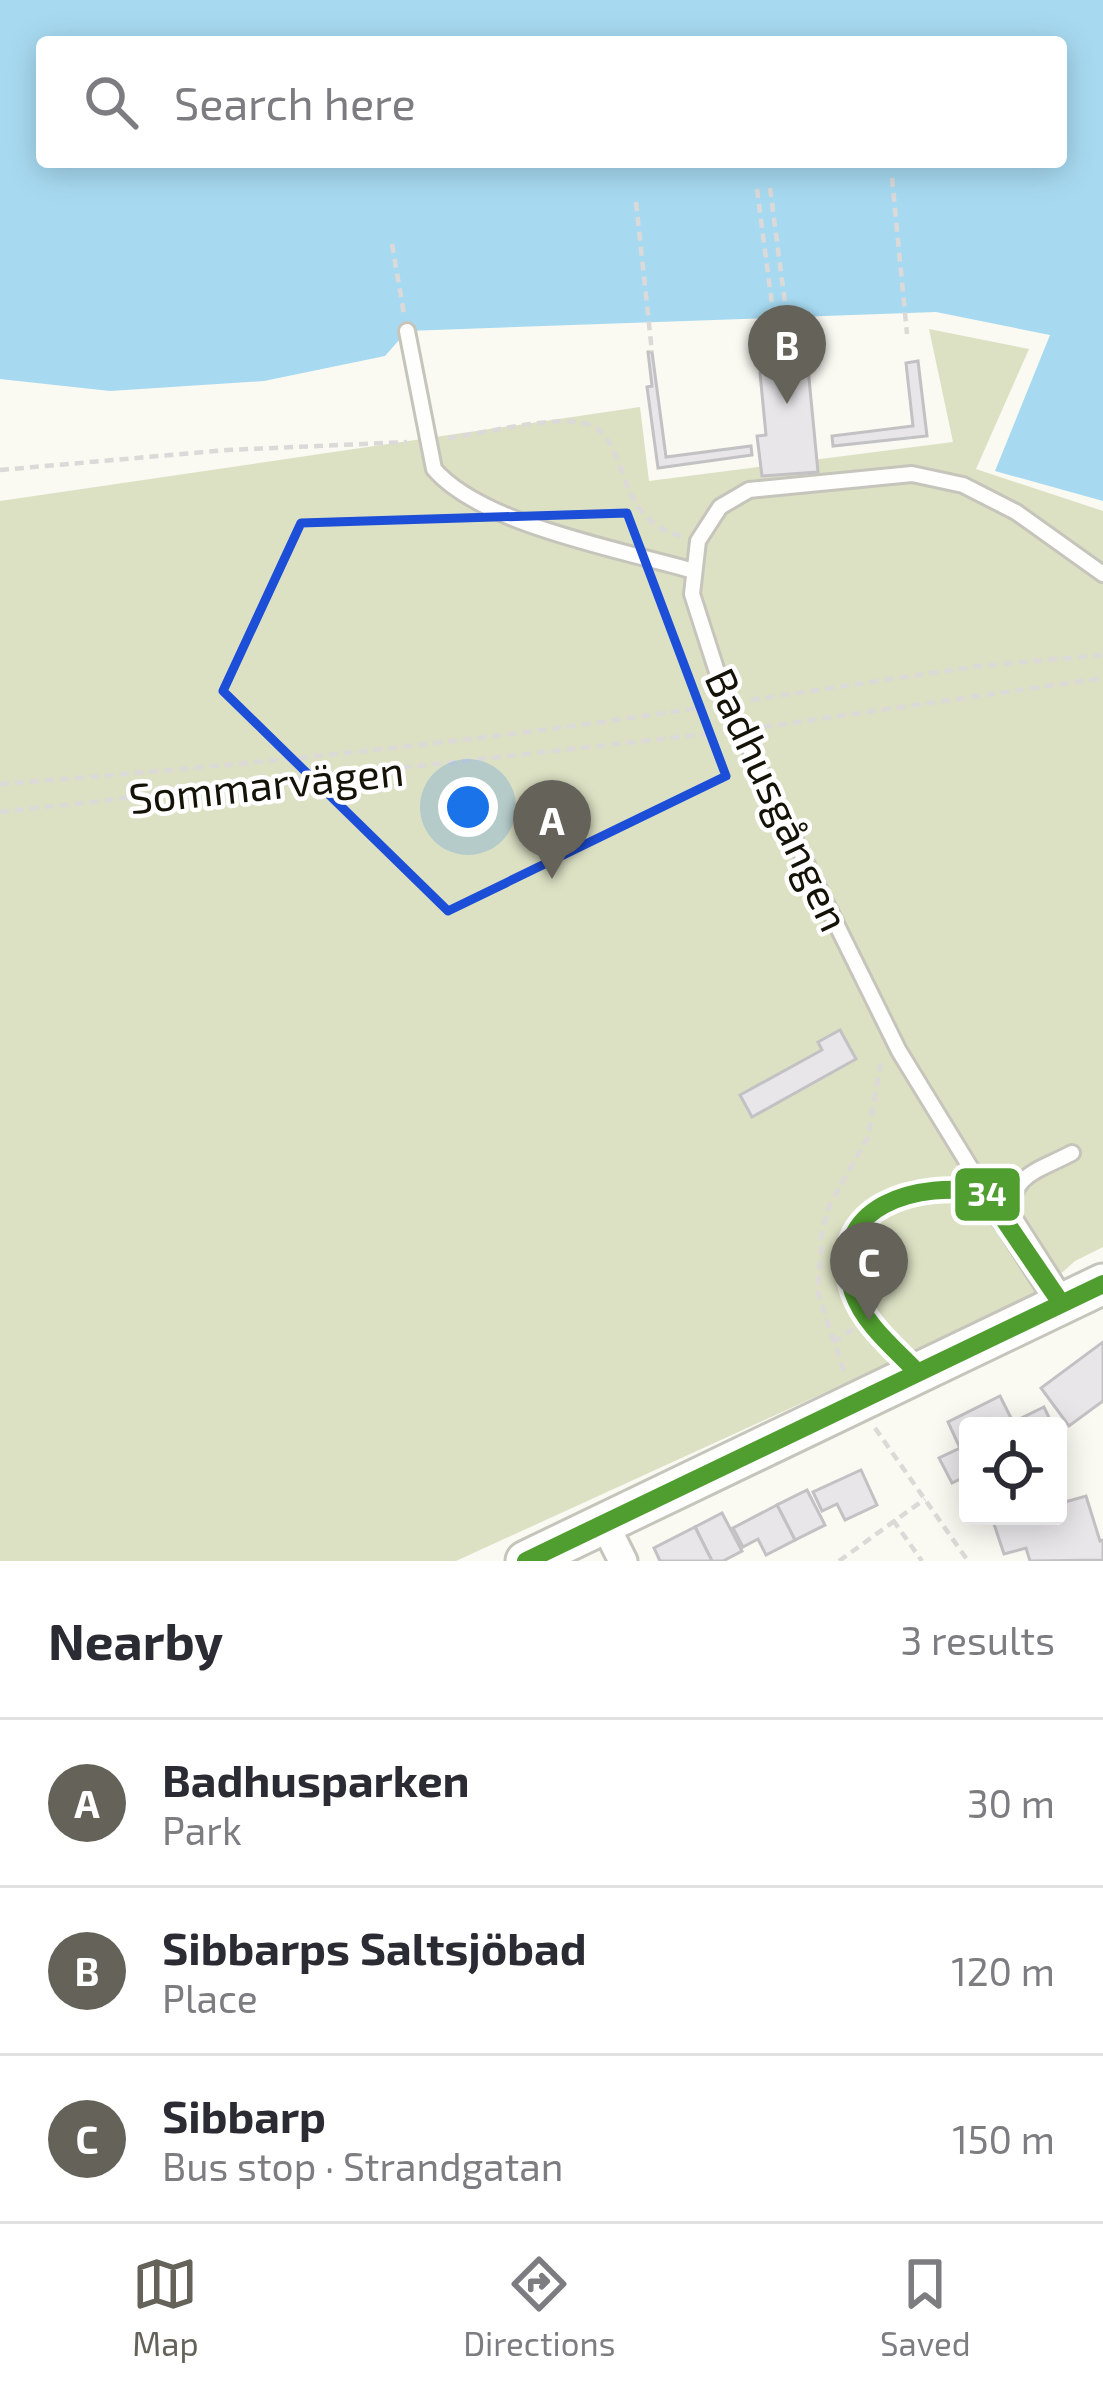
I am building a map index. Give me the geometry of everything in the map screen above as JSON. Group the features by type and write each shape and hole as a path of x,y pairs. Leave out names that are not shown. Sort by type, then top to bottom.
{"street":[{"path":"986,1193 1061,1303"},
{"path":"526,1561 1103,1284"},
{"path":"605,1525 622,1561"}],"lane":[{"path":"407,331 434,469 446,482 481,505 694,571"},
{"path":"698,541 720,507 749,490 912,474 963,485 1016,512 1103,574"},
{"name":"Badhusgången","path":"698,541 692,594 727,704 887,1027 986,1193"},
{"path":"1010,1223 1010,1197 1016,1186 1072,1153"},
{"path":"916,1372 869,1322 853,1290 849,1247 870,1212 913,1190 950,1186 986,1193"}],"path":[{"path":"892,178 907,334"},
{"path":"770,188 790,341"},
{"path":"757,189 777,343"},
{"path":"636,202 652,352"},
{"path":"392,244 407,331"},
{"path":"0,470 227,450 427,440 546,422 590,425 615,447 620,476 640,511 668,533 698,541"},
{"name":"Sommarvägen","path":"0,784 518,734 979,666 1103,655"},
{"name":"Sommarvägen","path":"0,812 741,730 1103,678"},
{"path":"887,1027 868,1137 830,1204 822,1232 818,1292 854,1400 968,1561"},
{"path":"834,1342 855,1327"},
{"path":"839,1561 925,1499"},
{"path":"893,1520 922,1561"}],"highlighted area":[{"path":"627,513 726,776 448,911 223,691 301,523"}],"green space":[{"path":"929,329 1029,349 976,469 1103,511 1103,1247 1075,1261 1036,1296 456,1561 0,1561 0,501 640,407 649,481 953,442"}],"water":[{"path":"0,0 1103,0 1103,501 995,471 1050,335 936,312 407,331 385,356 264,381 110,391 0,379"}],"building":[{"path":"648,352 652,352 666,457 751,446 752,455 658,468 647,387 652,386"},
{"path":"918,361 927,436 833,446 832,436 913,426 906,363"},
{"path":"808,368 818,472 762,476 757,436 766,435 760,373"},
{"path":"840,1030 856,1059 752,1117 740,1095 822,1050 818,1042"},
{"path":"1103,1342 1103,1401 1069,1426 1067,1417 1041,1388"},
{"path":"1000,1396 1010,1417 959,1417 959,1446 948,1422"},
{"path":"1044,1407 1049,1417 1023,1417"},
{"path":"959,1448 959,1480 952,1483 939,1458"},
{"path":"861,1470 877,1505 845,1520 837,1504 822,1511 813,1492"},
{"path":"807,1490 825,1525 795,1540 777,1505"},
{"path":"1086,1496 1103,1540 1103,1560 1030,1561 1026,1548 1004,1554 994,1525 1067,1525 1067,1501"},
{"path":"777,1505 795,1540 766,1555 758,1539 743,1547 733,1528"},
{"path":"722,1513 742,1551 712,1561 695,1527"},
{"path":"695,1527 712,1561 660,1561 654,1548"}],"transit line":[{"name":"34","path":"917,1372 872,1325 853,1292 848,1262 852,1238 865,1219 884,1205 934,1191 986,1193 1061,1303"},
{"name":"34","path":"526,1561 1103,1284"}],"place":[{"name":"Sibbarps Saltsjöbad","path":"787,404"},
{"name":"Badhusparken","path":"552,879"},
{"name":"Sibbarp","path":"869,1321"}]}
